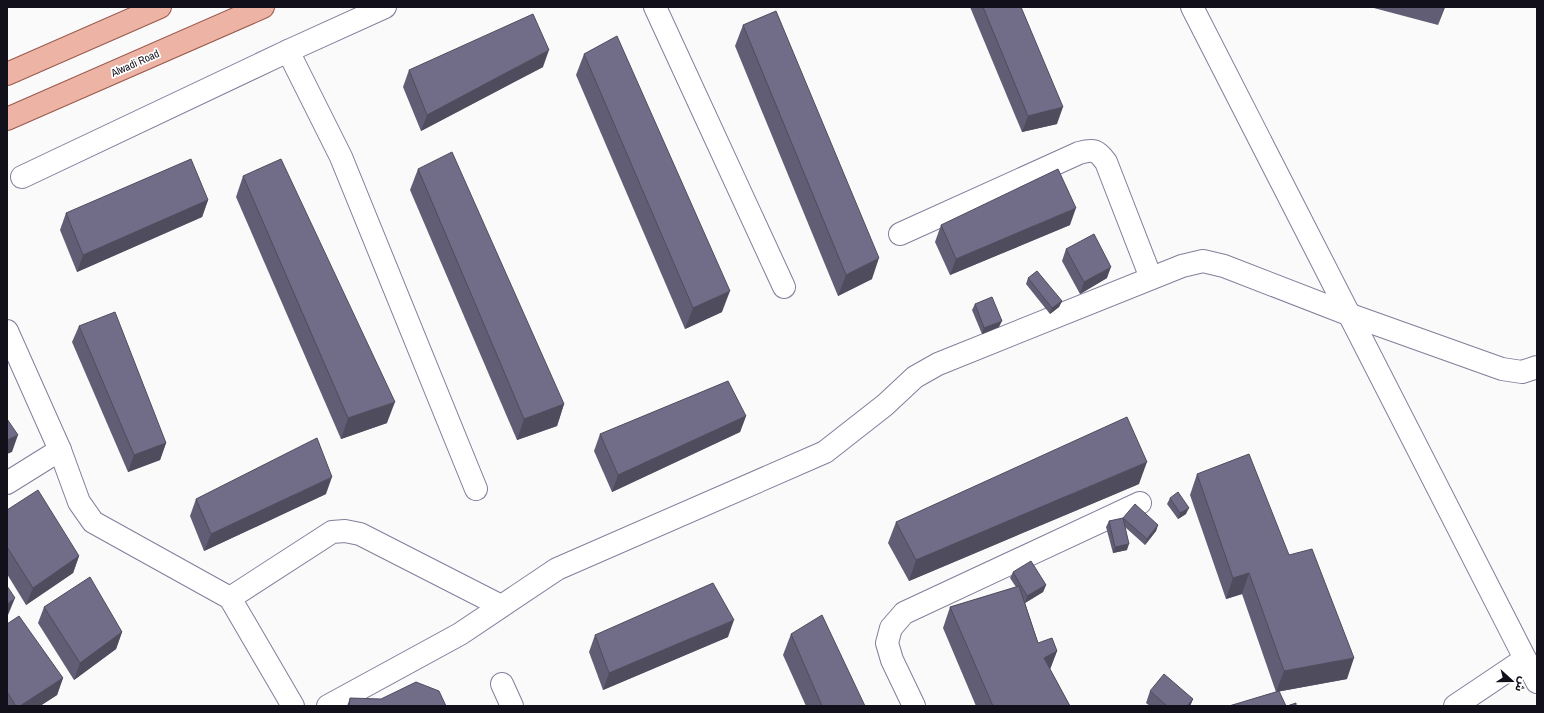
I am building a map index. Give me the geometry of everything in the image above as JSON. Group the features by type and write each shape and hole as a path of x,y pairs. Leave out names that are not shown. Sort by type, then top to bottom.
{"main road":[{"path":"7,74 160,7"},
{"name":"Alwadi Road","path":"7,119 263,7"}],"street":[{"path":"22,177 288,51 386,7"},
{"path":"655,7 784,287"},
{"path":"1192,7 1537,682"},
{"path":"288,51 341,157 476,489"},
{"path":"900,234 1079,153 1091,150 1099,152 1106,162 1151,278"},
{"path":"328,706 460,634 557,569 825,452 885,405 914,377 938,364 1182,266 1203,262 1224,266 1348,314 1502,369 1522,372 1537,367"},
{"path":"7,331 60,450 79,502 93,522 230,598 294,706"},
{"path":"7,483 60,450"},
{"path":"914,706 892,660 887,643 891,628 904,613 1140,503"},
{"path":"230,598 332,532 345,531 360,534 501,606"},
{"path":"1455,706 1525,659"},
{"path":"502,684 512,706"}],"building":[{"path":"983,7 1021,7 1063,107 1028,116"},
{"path":"776,11 879,258 846,275 743,25"},
{"path":"533,14 549,50 427,115 409,70"},
{"path":"617,36 730,291 693,308 584,54"},
{"path":"452,152 564,404 524,419 418,169"},
{"path":"191,159 208,200 83,255 66,213"},
{"path":"281,159 395,402 348,418 243,176"},
{"path":"1058,169 1076,208 956,259 941,225"},
{"path":"1094,234 1111,267 1084,282 1066,249"},
{"path":"1037,271 1062,301 1052,308 1028,278"},
{"path":"992,297 1002,321 984,328 975,304"},
{"path":"115,312 166,443 134,455 79,326"},
{"path":"728,381 746,416 618,475 600,434"},
{"path":"1127,417 1147,462 916,560 896,522"},
{"path":"7,419 18,435 7,440"},
{"path":"317,438 332,477 211,534 196,499"},
{"path":"1249,454 1289,555 1312,549 1354,658 1284,671 1249,573 1233,578 1197,474"},
{"path":"38,490 79,556 33,588 7,547 7,510"},
{"path":"1178,492 1189,508 1180,513 1170,498"},
{"path":"1135,504 1158,525 1147,539 1123,518"},
{"path":"1123,518 1129,544 1115,547 1109,521"},
{"path":"1031,561 1046,585 1027,596 1013,572"},
{"path":"90,577 122,632 80,663 44,607"},
{"path":"713,583 734,620 609,673 595,635"},
{"path":"7,586 15,598 7,604"},
{"path":"1019,586 1038,643 1052,638 1057,651 1044,658 1070,706 993,706 950,607"},
{"path":"822,615 865,706 822,706 791,634"},
{"path":"19,616 63,678 20,706 16,706 7,692 7,624"},
{"path":"1164,674 1193,699 1187,706 1167,706 1150,691"},
{"path":"416,682 439,691 446,706 349,706 350,698 381,699"},
{"path":"1279,691 1286,706 1229,706"},
{"path":"1296,703 1296,706 1287,706"}]}
